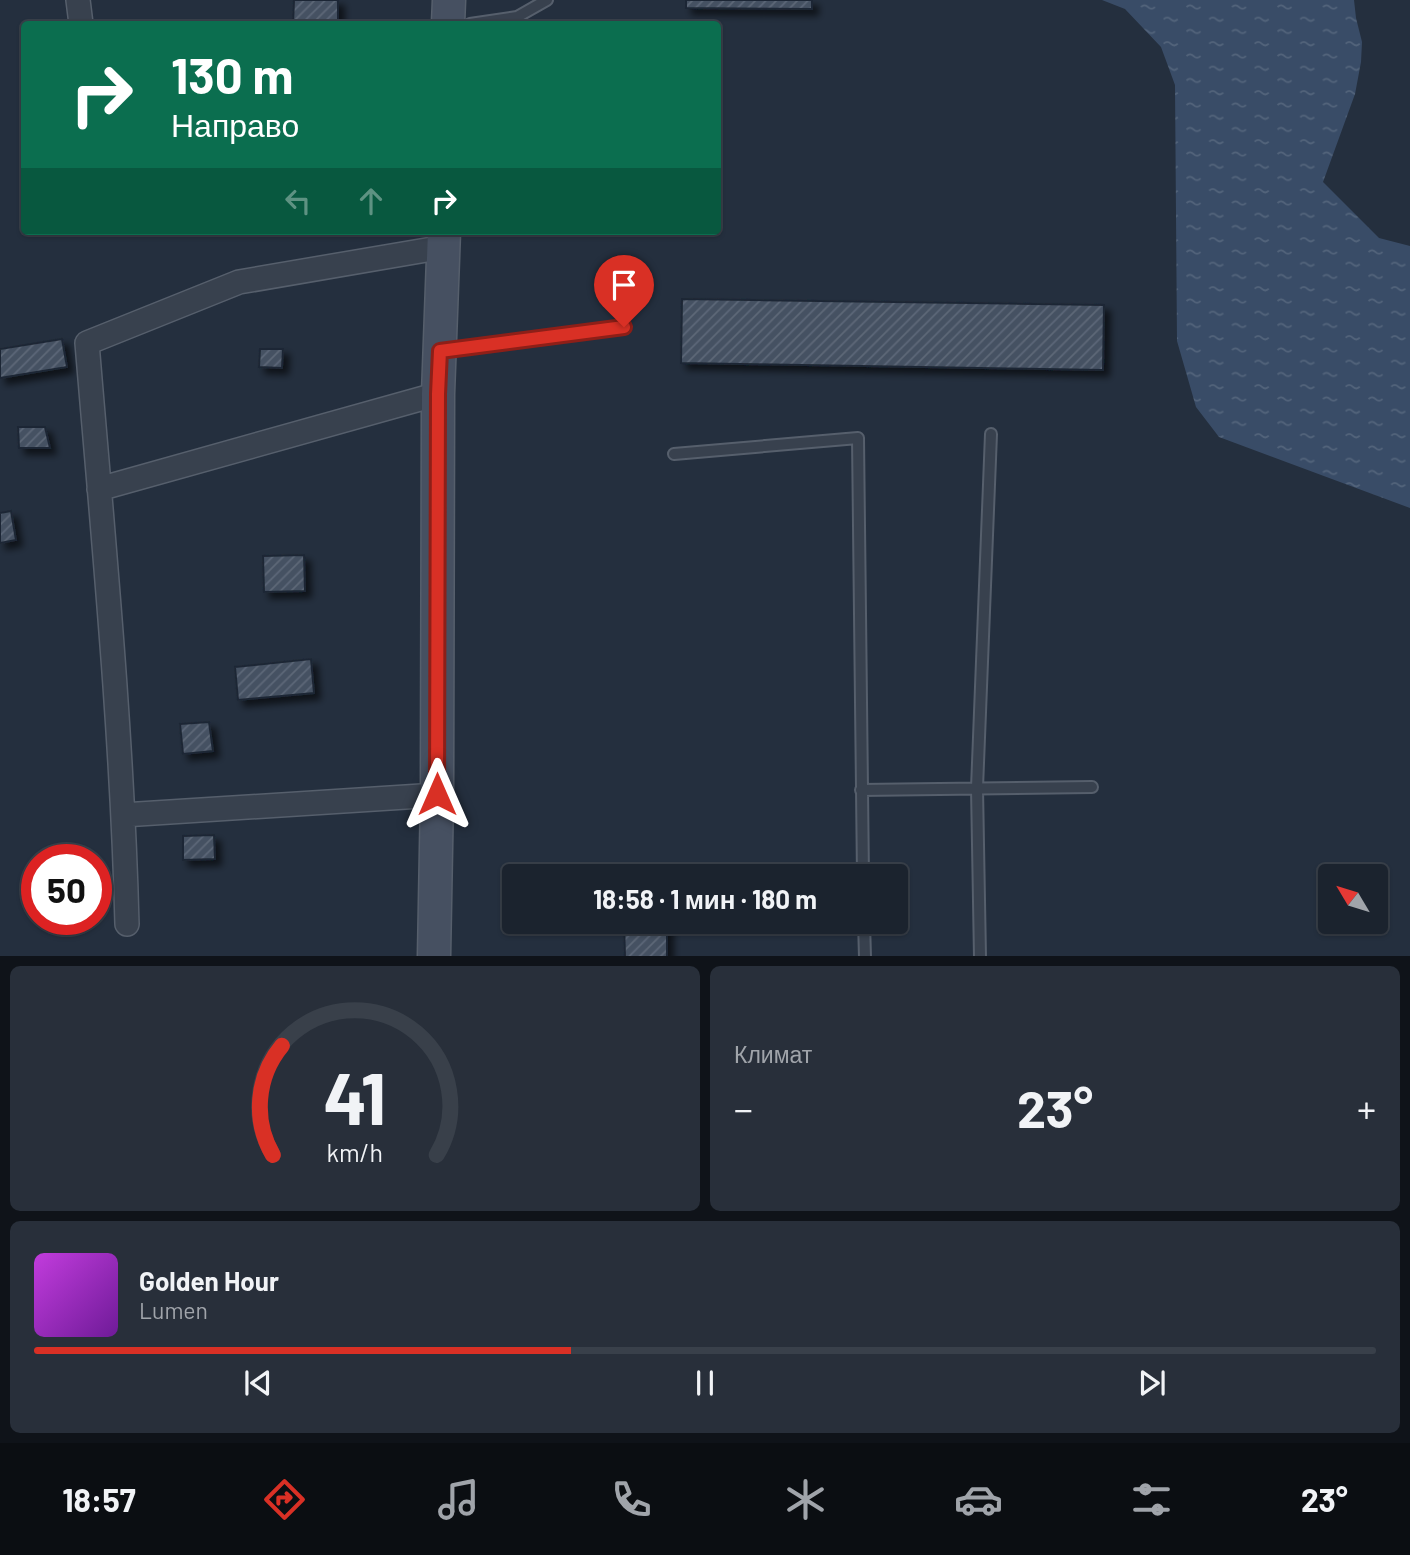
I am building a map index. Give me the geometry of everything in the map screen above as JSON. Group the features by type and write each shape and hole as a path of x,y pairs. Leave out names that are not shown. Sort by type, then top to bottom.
{"main road":[{"path":"449,0 449,21"},
{"path":"434,956 438,394 444,239"}],"street":[{"path":"78,0 81,21"},
{"path":"127,924 123,815 87,343 239,282 444,239"},
{"path":"99,489 438,394"},
{"path":"123,815 437,794"}],"lane":[{"path":"490,21 517,17 547,0"},
{"path":"440,351 624,327"},
{"path":"980,956 977,788 991,434"},
{"path":"674,454 858,438 863,864"},
{"path":"862,790 1092,787"},
{"path":"864,934 865,956"}],"water":[{"path":"1102,0 1354,0 1362,42 1361,62 1355,94 1323,182 1379,238 1410,246 1410,508 1219,437 1196,407 1177,341 1175,85 1161,47 1125,9"}],"building":[{"path":"294,0 338,0 338,21 293,21"},
{"path":"686,0 812,0 812,9 686,8"},
{"path":"682,299 1104,305 1103,370 681,363"},
{"path":"62,339 67,367 0,378 0,349"},
{"path":"260,349 283,349 282,368 259,367"},
{"path":"18,427 45,427 50,448 19,448"},
{"path":"11,511 16,540 0,543 0,513"},
{"path":"304,555 305,591 264,592 263,556"},
{"path":"311,659 314,693 238,700 235,667"},
{"path":"209,722 213,751 183,754 180,724"},
{"path":"214,835 215,859 183,860 183,836"},
{"path":"624,934 667,934 667,956 625,956"}],"route":[{"path":"437,794 440,351 624,327"}]}
